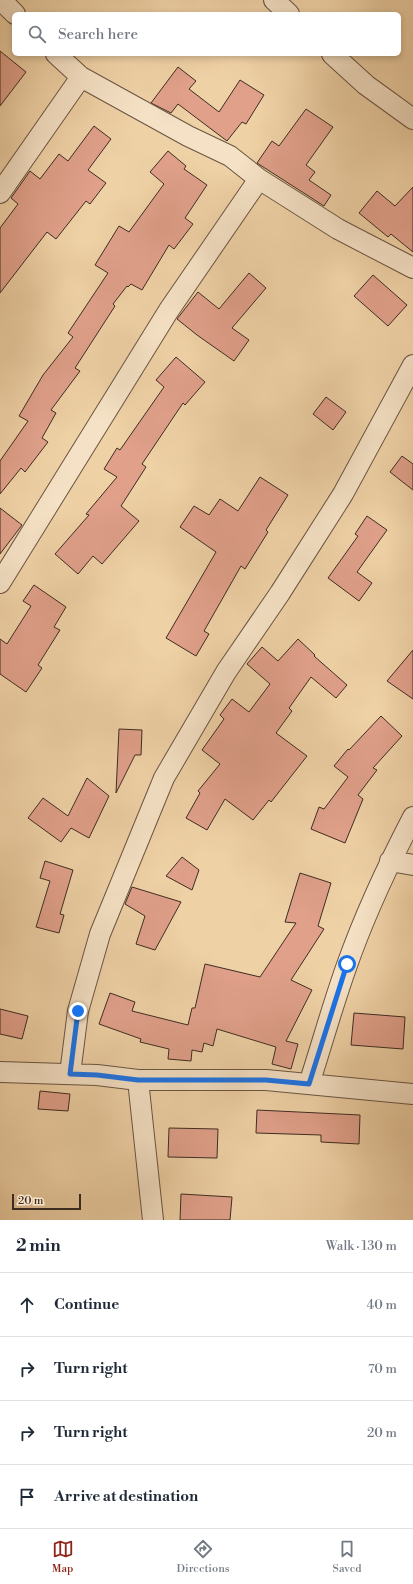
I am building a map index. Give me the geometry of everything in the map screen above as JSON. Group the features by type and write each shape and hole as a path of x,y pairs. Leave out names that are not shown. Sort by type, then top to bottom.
{"street":[{"path":"1,0 13,12"},
{"path":"274,0 287,12"},
{"path":"58,56 81,77 188,136 230,156 260,179 338,229 413,268"},
{"path":"334,56 366,84 413,119"},
{"path":"0,193 81,77"},
{"path":"0,583 169,310 260,179"},
{"path":"70,1074 78,1011 100,934 164,778 226,672 280,593 343,494 413,365"},
{"path":"309,1084 347,964 390,861 413,817"},
{"path":"390,861 413,865"},
{"path":"0,1072 97,1075 138,1080 266,1080 413,1094"},
{"path":"138,1080 153,1220"}],"building":[{"path":"0,51 26,72 0,106"},
{"path":"178,67 196,81 189,89 219,112 240,80 264,95 246,124 242,122 227,141 178,104 171,113 151,103"},
{"path":"306,109 333,127 306,165 315,172 309,180 331,195 324,206 257,163 272,141 279,146"},
{"path":"94,126 111,139 88,170 106,183 90,204 86,201 56,239 47,232 0,293 0,228 18,204 11,198 30,171 40,179 59,154 68,161"},
{"path":"168,151 186,166 184,169 207,185 185,218 193,224 174,249 169,245 142,290 131,284 128,287 127,286 113,304 115,306 75,368 80,371 51,410 56,413 42,438 48,442 25,472 21,468 0,494 0,461 28,421 19,416 43,375 73,337 68,333 108,273 95,265 119,226 129,232 164,184 150,172"},
{"path":"413,187 413,252 391,234 388,237 359,213 377,191 395,206"},
{"path":"249,273 266,288 232,328 249,340 234,361 177,319 198,292 219,309"},
{"path":"373,275 407,305 388,326 354,296"},
{"path":"176,357 205,382 185,405 183,403 142,464 146,467 121,506 139,521 102,564 93,556 78,574 55,554 89,515 86,514 117,477 104,469 117,448 120,450 164,387 156,380"},
{"path":"326,397 346,412 333,430 313,414"},
{"path":"402,456 413,464 413,490 390,472"},
{"path":"260,477 288,495 266,530 268,532 245,569 241,566 204,631 209,634 196,656 166,638 216,552 180,527 194,506 209,515 220,499 238,511"},
{"path":"0,508 22,525 0,554"},
{"path":"367,516 387,530 357,572 372,583 359,601 328,578 358,536 355,534"},
{"path":"34,585 66,607 54,627 60,630 38,665 42,668 26,692 0,674 0,639 7,644 31,606 23,601"},
{"path":"298,639 315,655 314,656 347,685 336,698 311,677 289,708 292,711 276,733 307,756 271,802 269,800 253,820 225,799 207,830 186,818 200,793 198,791 220,764 202,750 224,719 220,715 232,699 249,712 270,684 247,664 262,647 278,661"},
{"path":"413,650 413,699 387,681"},
{"path":"381,716 402,736 373,768 377,770 358,795 363,799 345,843 311,829 319,807 324,809 348,777 334,766 348,749 349,750"},
{"path":"119,729 142,730 141,755 135,755 116,793"},
{"path":"87,778 109,796 89,838 71,828 61,842 28,818 43,798 68,816"},
{"path":"182,857 199,870 192,890 166,876"},
{"path":"45,861 73,870 60,914 64,915 59,933 36,927 50,881 40,878"},
{"path":"300,873 331,883 318,926 324,929 291,980 312,990 286,1041 298,1044 291,1069 272,1064 276,1047 217,1029 213,1046 204,1043 202,1052 192,1050 191,1061 168,1059 169,1049 140,1042 141,1039 99,1024 110,993 135,1002 132,1011 188,1025 192,1008 195,1008 205,964 260,977 296,923 285,922"},
{"path":"132,887 181,902 155,950 136,944 145,916 125,904"},
{"path":"0,1009 28,1016 22,1039 0,1034"},
{"path":"354,1013 405,1017 403,1049 351,1045"},
{"path":"40,1091 70,1094 68,1111 38,1109"},
{"path":"257,1110 360,1115 359,1144 321,1142 321,1135 256,1133"},
{"path":"169,1128 218,1129 217,1158 168,1157"},
{"path":"181,1194 232,1197 230,1220 180,1220"}],"route":[{"path":"78,1011 70,1074 97,1075 138,1080 266,1080 309,1084 347,964"}]}
